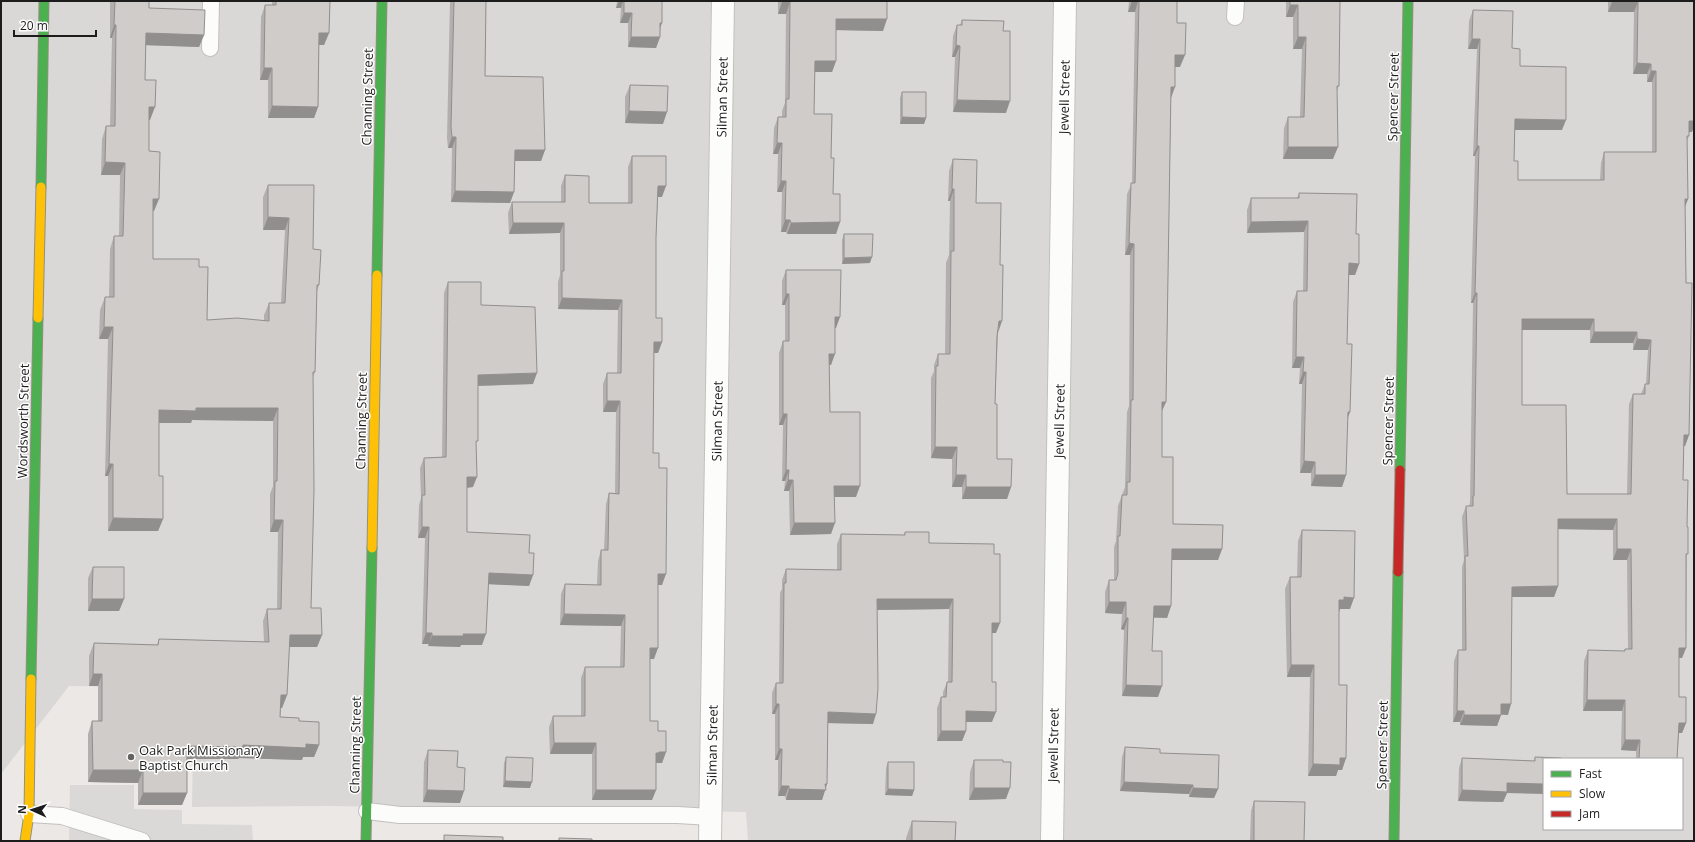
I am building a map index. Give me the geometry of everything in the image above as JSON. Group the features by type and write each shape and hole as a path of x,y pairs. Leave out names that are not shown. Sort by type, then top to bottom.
{"street":[{"name":"Wordsworth Street","path":"25,841 29,814 44,1"},
{"name":"Channing Street","path":"366,841 382,1"},
{"name":"Silman Street","path":"710,841 723,1"},
{"name":"Jewell Street","path":"1052,841 1066,1"},
{"name":"Spencer Street","path":"1394,841 1408,1"}],"lane":[{"path":"210,48 211,1"},
{"path":"1235,17 1236,1"},
{"path":"367,811 400,814 677,815 710,817"},
{"path":"29,814 62,816 142,841"}],"shaded area":[{"path":"1,1 1694,1 1694,841 748,841 746,812 327,806 192,807 194,688 69,686 1,774"},
{"path":"70,785 134,785 134,809 182,810 182,824 252,825 253,841 69,841"}],"building":[{"path":"115,1 149,1 149,8 205,10 204,35 146,33 145,80 156,80 155,107 149,107 149,151 160,152 159,199 153,199 153,259 199,259 199,267 208,267 207,320 237,318 269,321 269,303 285,303 289,218 268,217 268,185 314,185 313,249 321,250 319,285 317,285 315,372 313,372 314,490 311,608 321,608 322,635 290,635 287,695 281,695 280,717 299,718 299,721 319,722 319,745 306,744 306,748 243,745 243,747 187,746 187,793 143,793 143,770 93,770 92,721 102,721 102,674 93,674 94,643 158,645 159,639 269,642 267,609 281,609 283,520 274,520 275,481 277,481 278,408 196,408 196,411 159,410 159,476 163,476 163,519 113,518 113,464 109,464 113,327 104,327 105,297 114,297 114,236 123,236 125,163 105,162 106,126 115,126"},
{"path":"276,1 330,1 329,33 319,33 318,107 272,106 272,68 264,68 265,5 276,5"},
{"path":"454,1 486,1 485,76 543,77 545,150 515,150 514,192 455,191 456,137 452,137 451,127"},
{"path":"624,1 662,1 662,23 660,23 660,37 631,37 632,13 624,13"},
{"path":"782,1 887,1 887,19 836,19 836,61 815,61 814,114 832,114 831,158 834,158 833,194 840,194 840,222 791,223 790,220 785,220 786,181 781,181 782,143 777,143 778,117 786,117 786,99 789,99 790,2"},
{"path":"1139,1 1177,1 1177,23 1186,23 1185,55 1175,55 1175,87 1171,87 1166,402 1162,402 1162,457 1173,457 1173,524 1223,525 1222,549 1172,549 1171,606 1154,606 1152,651 1162,651 1162,686 1126,685 1128,618 1126,618 1126,602 1109,602 1109,580 1116,580 1118,573 1118,536 1120,536 1122,495 1127,495 1127,482 1130,482 1131,400 1133,400 1134,244 1129,243 1131,183 1135,183"},
{"path":"1290,1 1340,1 1339,86 1337,86 1338,147 1288,147 1288,117 1304,117 1306,37 1298,37 1298,5 1290,5"},
{"path":"1612,1 1694,1 1694,121 1689,121 1689,136 1687,136 1688,199 1685,199 1686,283 1692,283 1689,435 1684,435 1683,480 1688,480 1686,648 1679,648 1679,697 1686,697 1686,723 1679,723 1677,758 1639,758 1640,740 1625,740 1625,700 1587,700 1588,650 1625,651 1625,649 1632,649 1631,549 1617,549 1617,519 1558,519 1558,586 1512,587 1511,704 1501,704 1501,715 1464,715 1464,711 1457,711 1458,650 1466,650 1465,556 1468,556 1466,506 1473,506 1474,496 1477,293 1475,293 1480,39 1472,39 1473,10 1513,11 1512,48 1520,49 1520,66 1566,67 1566,120 1515,119 1514,161 1518,161 1518,180 1604,180 1604,152 1656,152 1656,71 1651,71 1651,64 1637,63 1638,2","holes":["1522,319 1594,319 1594,332 1637,332 1637,339 1651,340 1649,384 1645,384 1645,394 1633,394 1631,494 1567,494 1566,405 1522,405"]},
{"path":"962,20 1004,21 1003,31 1010,31 1010,101 957,100 960,46 956,45 957,25 962,25"},
{"path":"630,85 668,86 667,112 629,111"},
{"path":"902,92 926,92 926,118 902,117"},
{"path":"632,156 666,156 666,186 658,186 656,237 656,318 662,318 662,342 654,342 653,453 659,453 659,468 667,468 666,574 658,574 658,648 650,648 650,721 658,721 658,731 666,731 666,752 656,753 656,790 596,790 596,743 554,743 553,716 585,716 585,667 624,667 625,615 564,614 565,584 601,585 601,550 608,550 609,493 619,494 620,401 607,401 607,373 621,373 622,300 562,298 562,271 564,271 564,223 513,223 512,202 565,202 565,175 589,176 589,203 632,203"},
{"path":"953,159 977,160 976,203 1001,203 1000,265 1003,265 1002,321 999,321 997,336 995,404 997,404 997,459 1012,459 1011,487 966,487 966,475 956,475 957,447 935,447 936,366 938,366 938,354 950,354 951,251 954,251 954,189 952,189"},
{"path":"1299,193 1357,194 1356,234 1359,234 1359,264 1349,263 1347,344 1352,344 1346,475 1315,475 1315,462 1304,461 1306,372 1303,372 1304,357 1296,357 1297,291 1307,291 1308,221 1251,222 1251,198 1299,198"},
{"path":"844,234 873,234 872,257 844,258"},
{"path":"786,270 841,270 840,317 835,317 835,354 829,354 830,412 860,412 860,486 834,486 835,523 794,523 793,480 788,480 789,470 786,470 787,414 783,414 783,341 789,341 789,294 786,294"},
{"path":"448,282 481,282 481,305 535,307 537,373 478,375 478,441 476,441 477,477 467,477 467,532 530,535 529,553 534,553 533,575 489,573 486,634 432,636 432,633 426,633 429,527 422,527 422,495 425,495 424,458 446,457"},
{"path":"1302,530 1355,531 1354,598 1344,597 1344,600 1339,600 1339,685 1347,685 1346,758 1340,758 1340,765 1313,764 1314,665 1291,665 1290,577 1301,577"},
{"path":"905,532 929,532 929,543 994,544 994,554 1000,554 1000,623 992,623 992,682 996,682 996,712 966,711 966,731 941,731 941,697 946,697 947,682 952,682 953,599 877,599 878,688 876,714 828,712 826,790 789,789 789,786 781,786 782,749 779,749 779,704 776,704 776,683 783,683 784,583 786,583 786,569 841,570 841,534 905,535"},
{"path":"93,567 124,567 124,599 92,599"},
{"path":"1125,747 1160,749 1160,753 1219,755 1218,789 1193,788 1193,785 1124,782"},
{"path":"428,750 458,751 457,767 465,768 464,791 427,790"},
{"path":"506,757 533,758 532,782 505,781"},
{"path":"1535,757 1561,758 1543,758 1543,784 1507,783 1507,792 1462,790 1462,758 1535,761"},
{"path":"974,760 1003,760 1003,762 1011,762 1010,788 974,788"},
{"path":"888,762 914,762 914,790 888,789"},
{"path":"1254,801 1305,802 1304,841 1254,841"},
{"path":"912,821 956,822 955,841 912,841"},
{"path":"444,835 503,837 503,841 444,841"},
{"path":"559,838 592,839 592,841 559,841"}],"traffic: fast":[{"path":"41,187 44,1"},
{"path":"377,275 382,1"},
{"path":"1400,470 1408,1"},
{"path":"31,679 38,318"},
{"path":"366,841 372,548"},
{"path":"1394,841 1398,572"}],"traffic: slow":[{"path":"38,318 41,187"},
{"path":"372,548 377,275"},
{"path":"25,841 29,814 31,679"}],"traffic: jam":[{"path":"1398,572 1400,470"}],"place":[{"name":"Oak Park Missionary Baptist Church","path":"131,757"}]}
